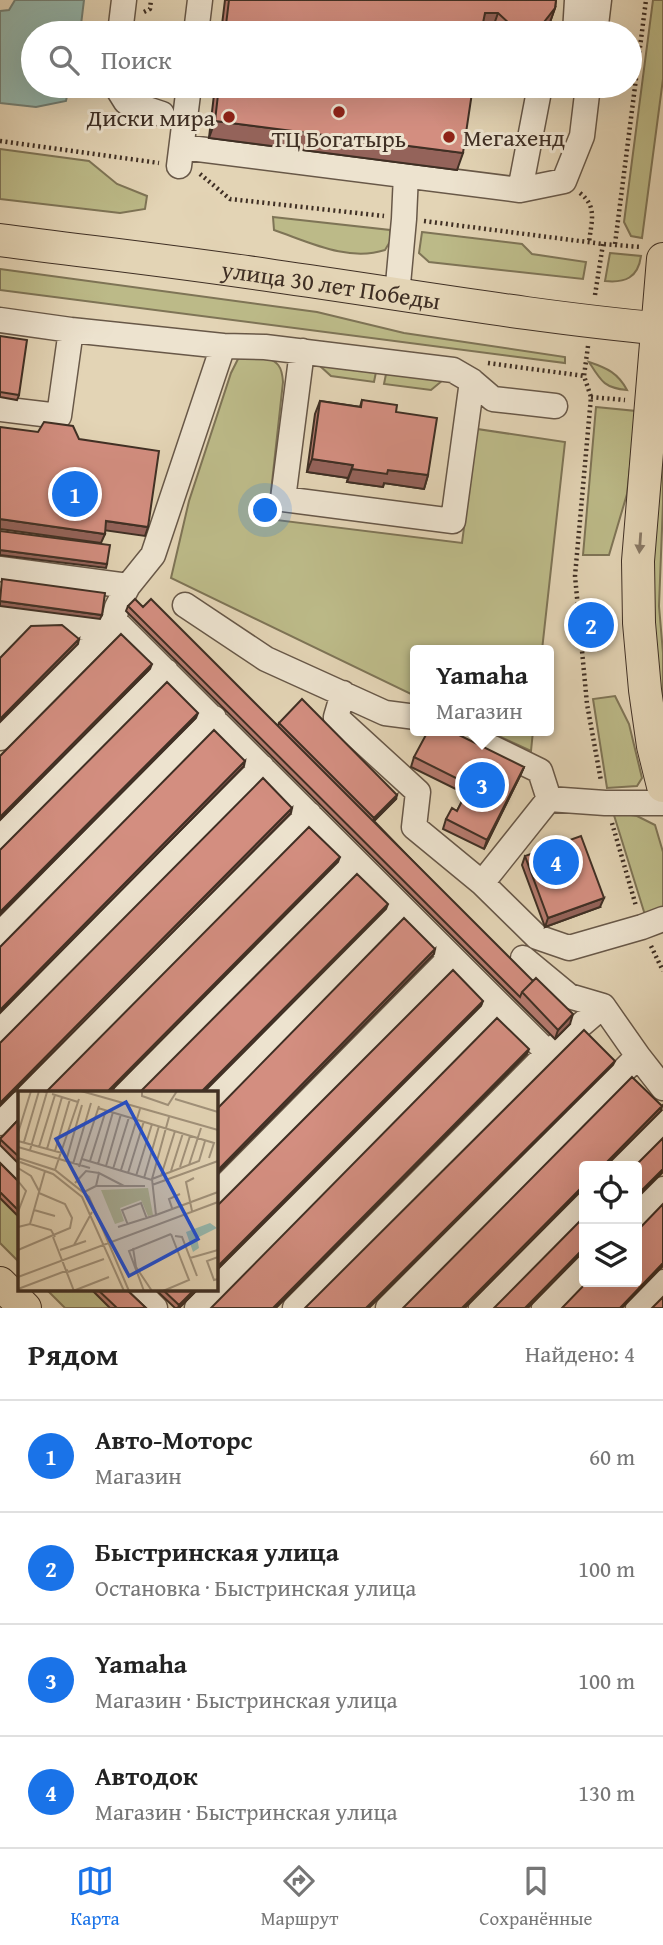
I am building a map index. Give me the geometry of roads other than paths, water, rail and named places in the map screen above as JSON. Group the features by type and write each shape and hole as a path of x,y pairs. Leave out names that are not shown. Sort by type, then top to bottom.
{"main road":[{"name":"улица 30 лет Победы","path":"0,240 591,322 660,328"},
{"path":"657,253 660,328 638,561 639,623 645,690 653,746 663,786"},
{"path":"0,1283 25,1308"}],"lane":[{"path":"121,21 124,0"},
{"path":"197,21 200,0"},
{"path":"576,21 577,0"},
{"path":"596,21 599,0"},
{"path":"124,98 126,102 162,114"},
{"path":"187,98 180,156 406,174 520,190 564,181 582,136 587,98"},
{"path":"520,190 538,98"},
{"path":"397,295 406,174"},
{"path":"0,320 223,346 302,351 453,370 472,381 493,399 555,406"},
{"path":"0,409 59,416 71,330"},
{"path":"0,738 110,626 128,586 153,555 223,346"},
{"path":"302,351 283,499 453,521 472,381"},
{"path":"0,569 128,586"},
{"path":"185,605 267,659 385,713 410,716"},
{"path":"0,616 110,626 166,671 548,1054"},
{"path":"0,645 26,619"},
{"path":"0,838 166,671"},
{"path":"343,693 336,717 418,792 414,827 482,883 537,937 569,948 653,923"},
{"path":"0,934 214,718"},
{"path":"468,736 540,771 549,799"},
{"path":"0,1030 262,767"},
{"path":"482,883 549,799"},
{"path":"549,799 663,803"},
{"path":"32,1091 309,814"},
{"path":"128,1091 355,861"},
{"path":"217,1096 402,908"},
{"path":"217,1194 451,957"},
{"path":"523,958 569,996 603,1006 663,1088"},
{"path":"217,1288 499,1005"},
{"path":"295,1308 548,1054 603,1006"},
{"path":"388,1308 638,1056"},
{"path":"0,1123 18,1105"},
{"path":"625,1161 663,1123"},
{"path":"0,1156 18,1174"},
{"path":"642,1210 663,1189"},
{"path":"481,1308 579,1208"},
{"path":"544,1308 579,1273"},
{"path":"638,1308 663,1282"},
{"path":"137,1290 155,1308"},
{"path":"197,1308 215,1290"}],"water":[{"path":"15,0 84,0 81,21 21,21 21,98 67,98 66,101 36,107 0,103 0,11 9,10"}],"place":[{"name":"ТЦ Богатырь","path":"339,112"},
{"name":"Диски мира","path":"229,117"},
{"name":"Мегахенд","path":"449,137"},
{"name":"Авто-Моторс","path":"75,494"},
{"name":"Быстринская улица","path":"591,625"},
{"name":"Yamaha","path":"482,785"},
{"name":"Автодок","path":"556,862"}]}
